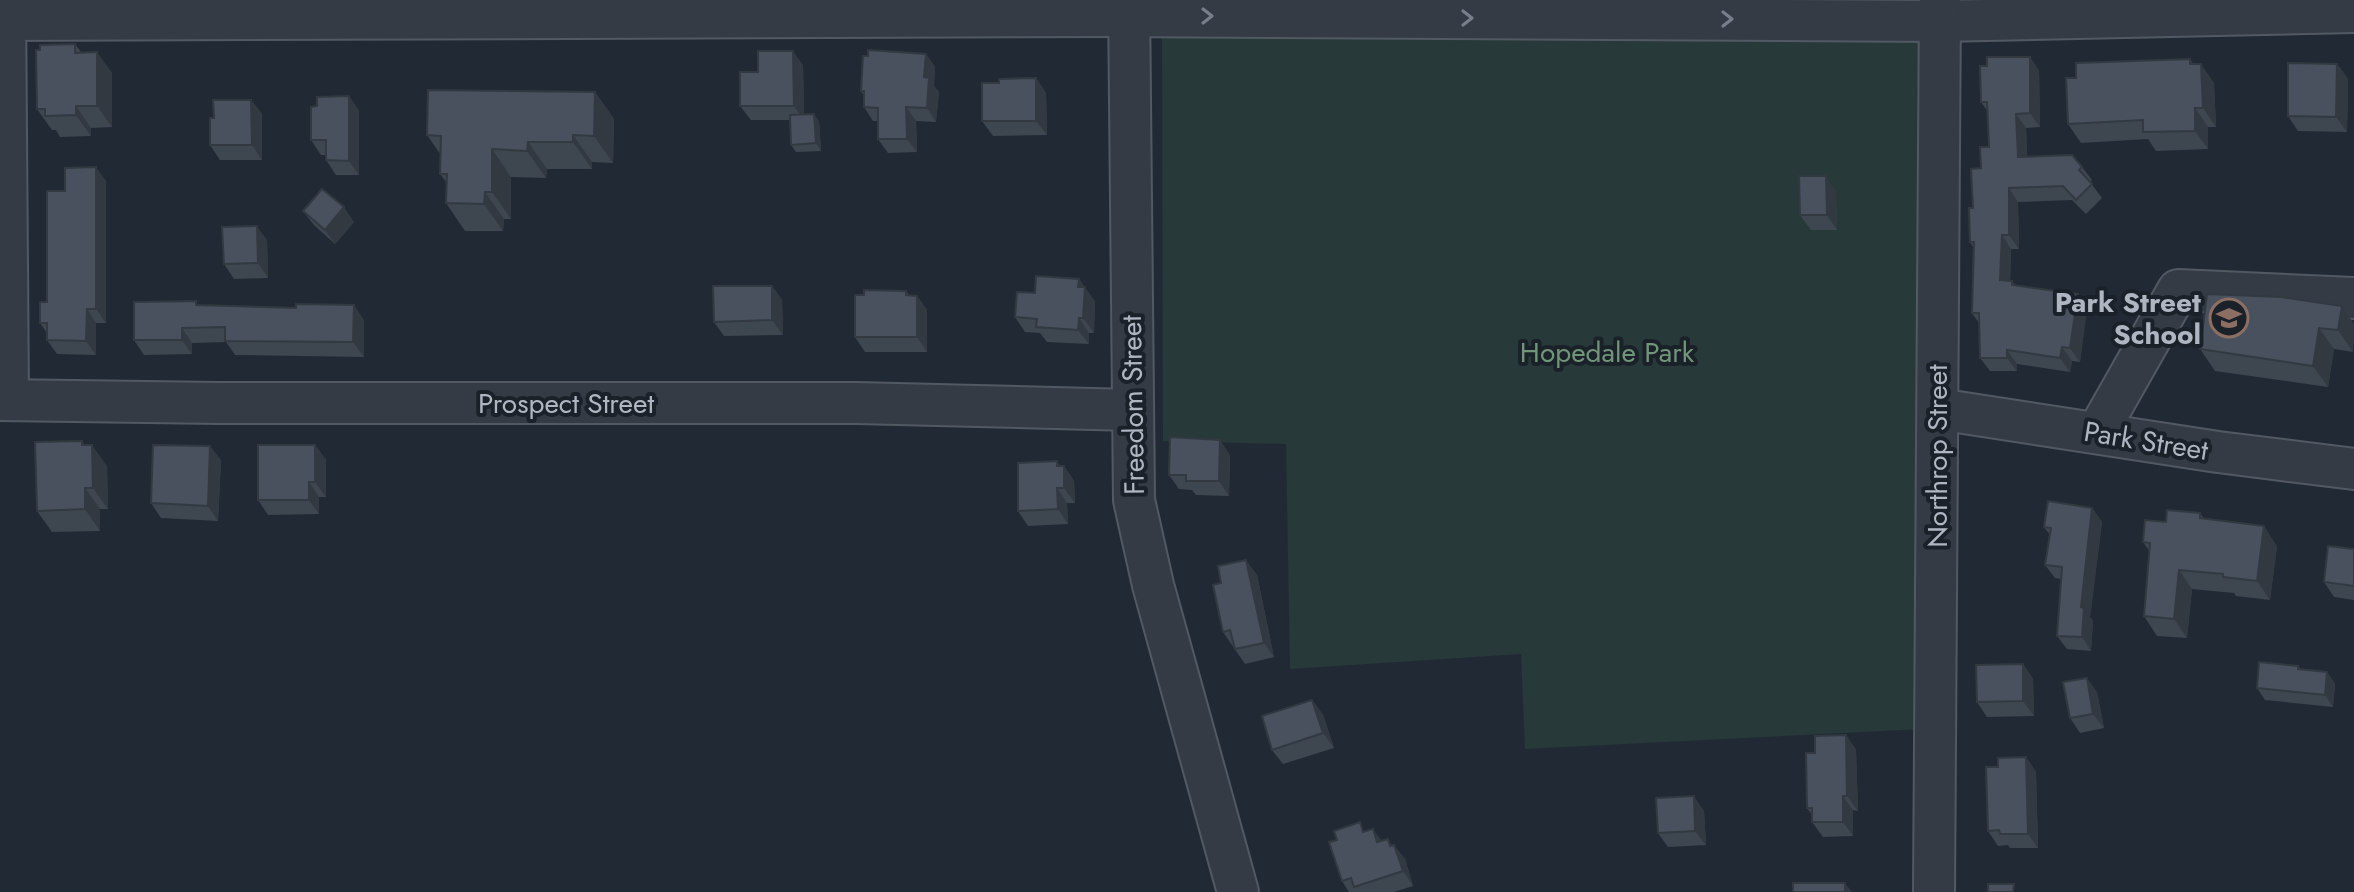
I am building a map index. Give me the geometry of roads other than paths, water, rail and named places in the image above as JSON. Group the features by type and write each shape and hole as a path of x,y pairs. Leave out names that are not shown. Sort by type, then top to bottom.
{"street":[{"path":"4,400 3,13 764,8 2354,12"},
{"name":"Freedom Street","path":"1129,8 1132,485 1153,585 1238,892"},
{"name":"Northrop Street","path":"1934,892 1940,10"},
{"path":"2097,433 2178,290 2354,298"},
{"name":"Prospect Street","path":"4,400 857,403 1132,410"},
{"name":"Park Street","path":"1938,409 2354,469"}],"place":[{"name":"Park Street School","path":"2229,318"}],"park label":[{"name":"Hopedale Park","path":"1607,352"}]}
